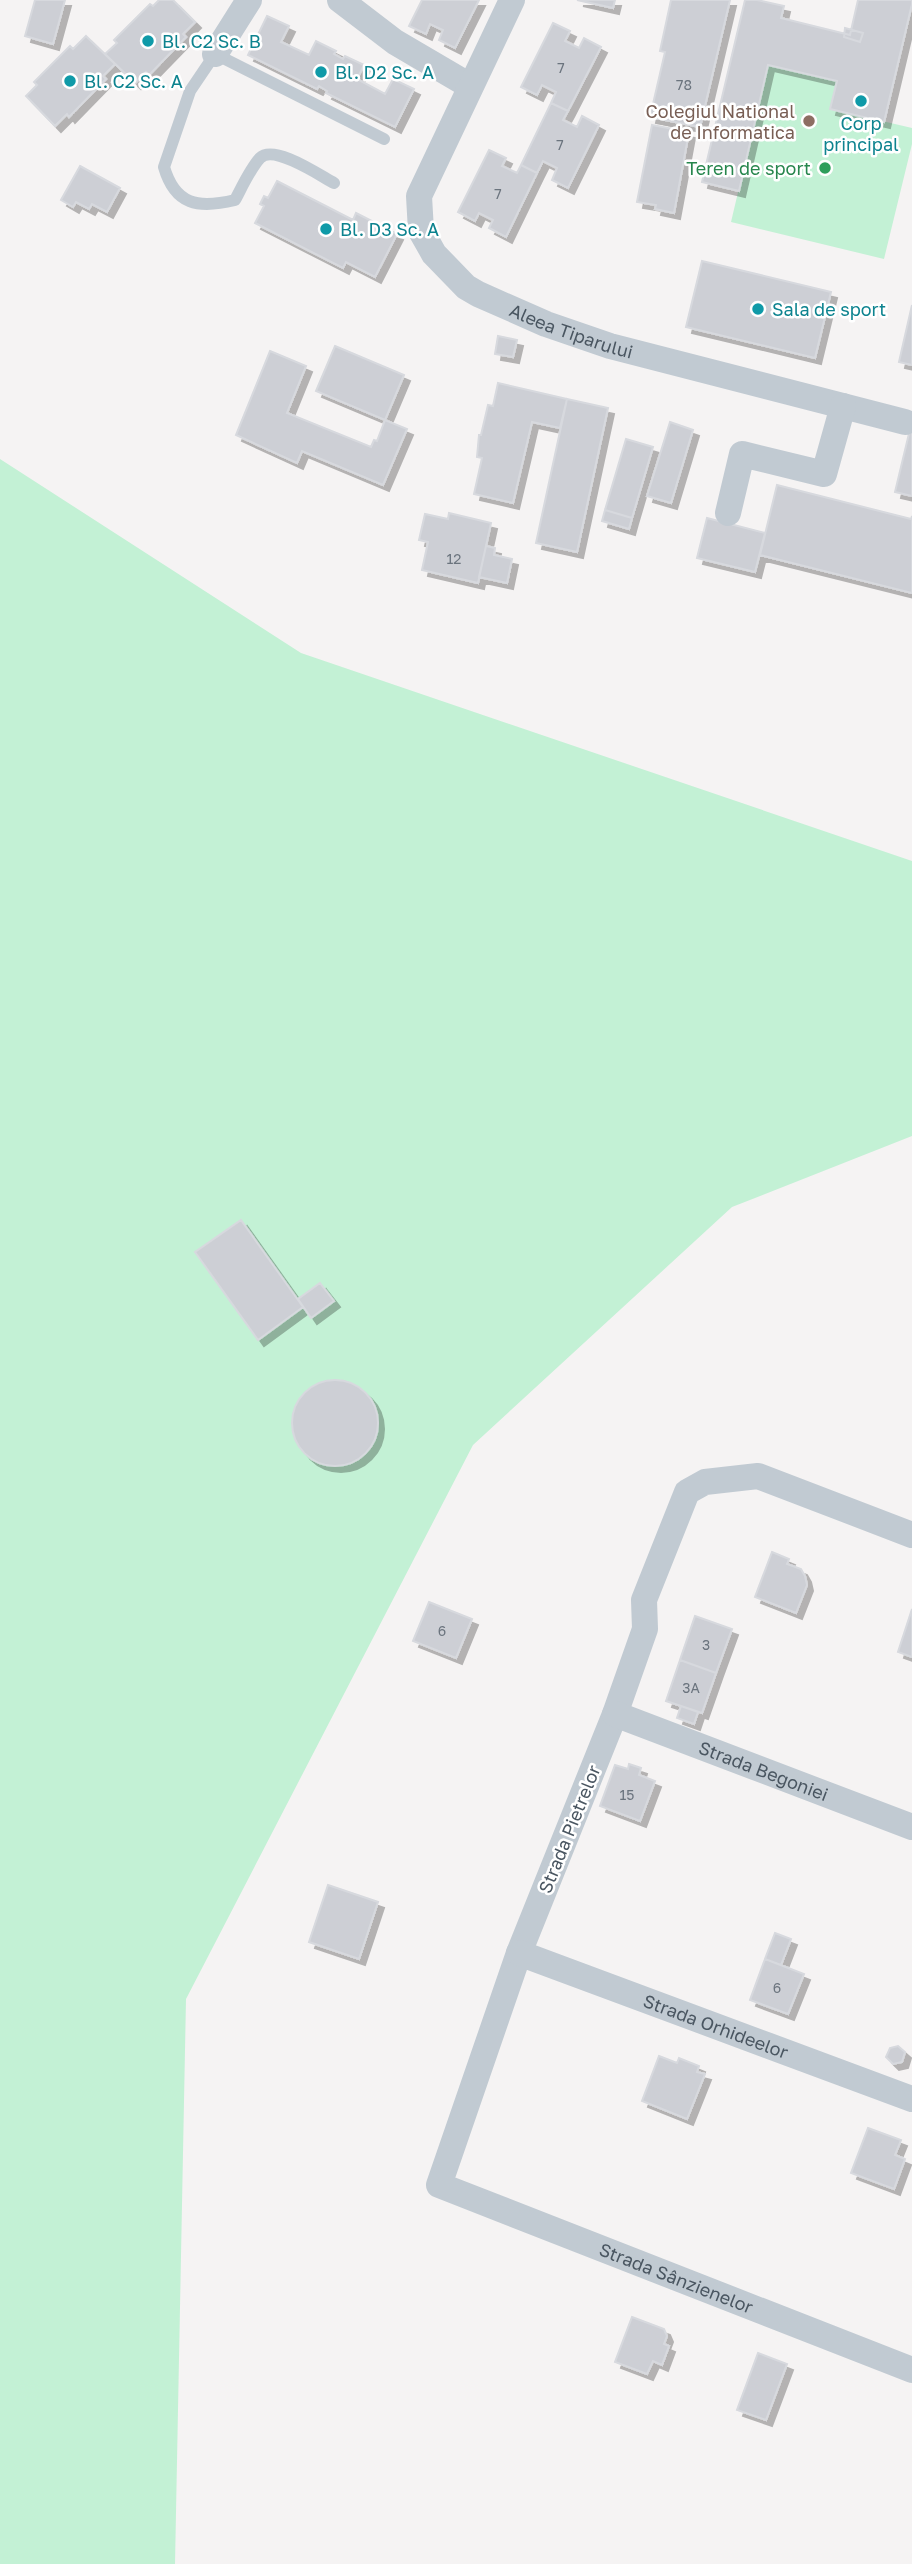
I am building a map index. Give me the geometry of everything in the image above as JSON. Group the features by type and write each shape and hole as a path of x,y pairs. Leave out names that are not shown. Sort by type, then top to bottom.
{"street":[{"path":"215,54 249,0"},
{"path":"340,0 395,42 470,86"},
{"name":"Aleea Tiparului","path":"512,0 419,195 421,231 434,254 466,287 546,324 610,346 905,422"},
{"path":"728,513 743,454 824,474 843,407"},
{"name":"Strada Pietrelor","path":"439,2185 519,1953 615,1714 645,1629 644,1600 687,1492 705,1482 758,1476 912,1535"},
{"name":"Strada Begoniei","path":"615,1714 912,1826"},
{"name":"Strada Orhideelor","path":"519,1953 912,2099"},
{"name":"Strada Sânzienelor","path":"439,2185 912,2370"}],"lane":[{"path":"334,183 280,154 269,153 261,157 234,200 215,205 200,204 183,199 173,191 164,167 190,91 215,54 384,139"}],"green space":[{"name":"Teren de sport","path":"768,65 837,81 831,109 912,128 912,144 884,259 731,222"},
{"path":"0,459 301,653 912,861 912,1136 732,1207 473,1445 186,1999 175,2564 0,2564"}],"building":[{"path":"35,0 65,0 53,44 25,36"},
{"name":"Bl. C2 Sc. B","path":"159,0 173,0 195,22 183,34 186,37 149,75 146,72 135,83 105,54 117,43 114,40 150,4 153,6"},
{"path":"422,0 479,0 455,48 439,40 443,30 430,24 426,34 409,26"},
{"path":"577,0 615,0 613,8"},
{"path":"671,0 730,0 700,127 650,117 665,52 660,51"},
{"name":"Corp principal","path":"745,0 784,6 781,18 850,35 858,0 912,0 912,4 884,122 830,109 837,81 768,65 739,191 702,182"},
{"name":"Bl. D2 Sc. A","path":"267,16 289,26 281,42 309,55 316,41 336,51 334,54 343,59 345,56 364,65 357,79 385,94 393,79 414,89 395,127 326,93 327,91 319,86 317,89 248,55"},
{"path":"553,23 570,31 565,41 579,48 584,38 601,47 568,111 551,103 556,92 542,85 537,95 521,87"},
{"path":"845,28 863,33 860,42 844,37"},
{"name":"Bl. C2 Sc. A","path":"86,36 115,64 103,76 106,79 69,117 67,114 55,126 26,96 37,85 34,82 70,46 73,49"},
{"path":"551,103 568,111 563,120 577,127 582,116 599,125 568,188 552,180 557,168 543,161 537,173 521,165"},
{"path":"652,125 689,132 674,213 655,209 656,205 637,202"},
{"path":"489,150 506,158 502,166 517,173 521,165 537,173 506,237 489,228 493,220 479,213 475,221 458,212"},
{"path":"80,166 120,188 107,212 92,204 89,209 76,202 73,207 61,200"},
{"name":"Bl. D3 Sc. A","path":"277,181 353,220 356,213 397,234 375,277 346,262 343,268 255,223 264,206 260,204 264,196 268,198"},
{"name":"Sala de sport","path":"702,261 831,292 815,358 686,327"},
{"path":"912,305 912,365 899,362"},
{"path":"498,336 517,340 513,357 495,354"},
{"path":"335,346 404,375 385,420 316,391"},
{"path":"270,351 306,366 287,413 371,447 374,440 377,441 385,420 407,429 383,485 302,451 297,463 236,435"},
{"path":"498,383 567,399 560,428 532,422 513,503 474,494 482,458 477,457 479,435 488,405 493,406"},
{"path":"567,399 608,408 577,552 536,543"},
{"path":"912,421 912,496 895,492"},
{"path":"670,422 693,430 671,503 647,496"},
{"path":"626,439 653,447 632,518 605,510"},
{"path":"777,485 911,519 912,516 912,593 760,555"},
{"path":"605,510 632,518 629,529 602,521"},
{"path":"449,513 491,523 478,583 422,570 428,542 419,540 425,514 448,519"},
{"path":"707,518 765,533 755,572 697,558"},
{"path":"486,546 495,548 494,555 512,559 507,583 479,577"},
{"path":"241,1220 303,1307 258,1340 195,1252"},
{"path":"320,1283 334,1301 311,1318 298,1299"},
{"path":"335,1380 352,1383 366,1392 375,1406 378,1423 375,1440 366,1454 352,1463 335,1466 318,1463 304,1454 295,1440 292,1423 295,1406 304,1392 318,1383"},
{"path":"772,1552 789,1559 787,1564 801,1569 805,1576 807,1585 796,1613 755,1597"},
{"path":"429,1602 472,1619 456,1658 413,1641"},
{"path":"912,1609 912,1657 898,1652"},
{"path":"695,1616 732,1629 716,1673 680,1660"},
{"path":"680,1660 716,1673 702,1713 666,1701"},
{"path":"681,1706 698,1712 694,1724 677,1718"},
{"path":"629,1764 641,1768 639,1775 655,1781 640,1821 600,1806 615,1765 628,1769"},
{"path":"328,1885 378,1902 359,1959 309,1942"},
{"path":"775,1933 791,1939 781,1965 765,1959"},
{"path":"765,1959 804,1974 788,2014 750,2000"},
{"path":"898,2046 905,2052 902,2062 893,2064 886,2057 890,2048"},
{"path":"659,2056 677,2063 679,2058 699,2066 697,2072 705,2074 687,2119 642,2101"},
{"path":"868,2128 901,2140 895,2155 905,2159 894,2189 851,2173"},
{"path":"632,2317 664,2329 667,2336 664,2344 669,2346 662,2365 653,2361 647,2374 615,2362"},
{"path":"758,2353 787,2364 766,2420 737,2410"}],"place":[{"name":"Bl. C2 Sc. B","path":"148,41"},
{"name":"Bl. D2 Sc. A","path":"321,72"},
{"name":"Bl. C2 Sc. A","path":"70,81"},
{"name":"Corp principal","path":"861,101"},
{"name":"Colegiul National de Informatica","path":"809,121"},
{"name":"Teren de sport","path":"825,168"},
{"name":"Bl. D3 Sc. A","path":"326,229"},
{"name":"Sala de sport","path":"758,309"}]}
